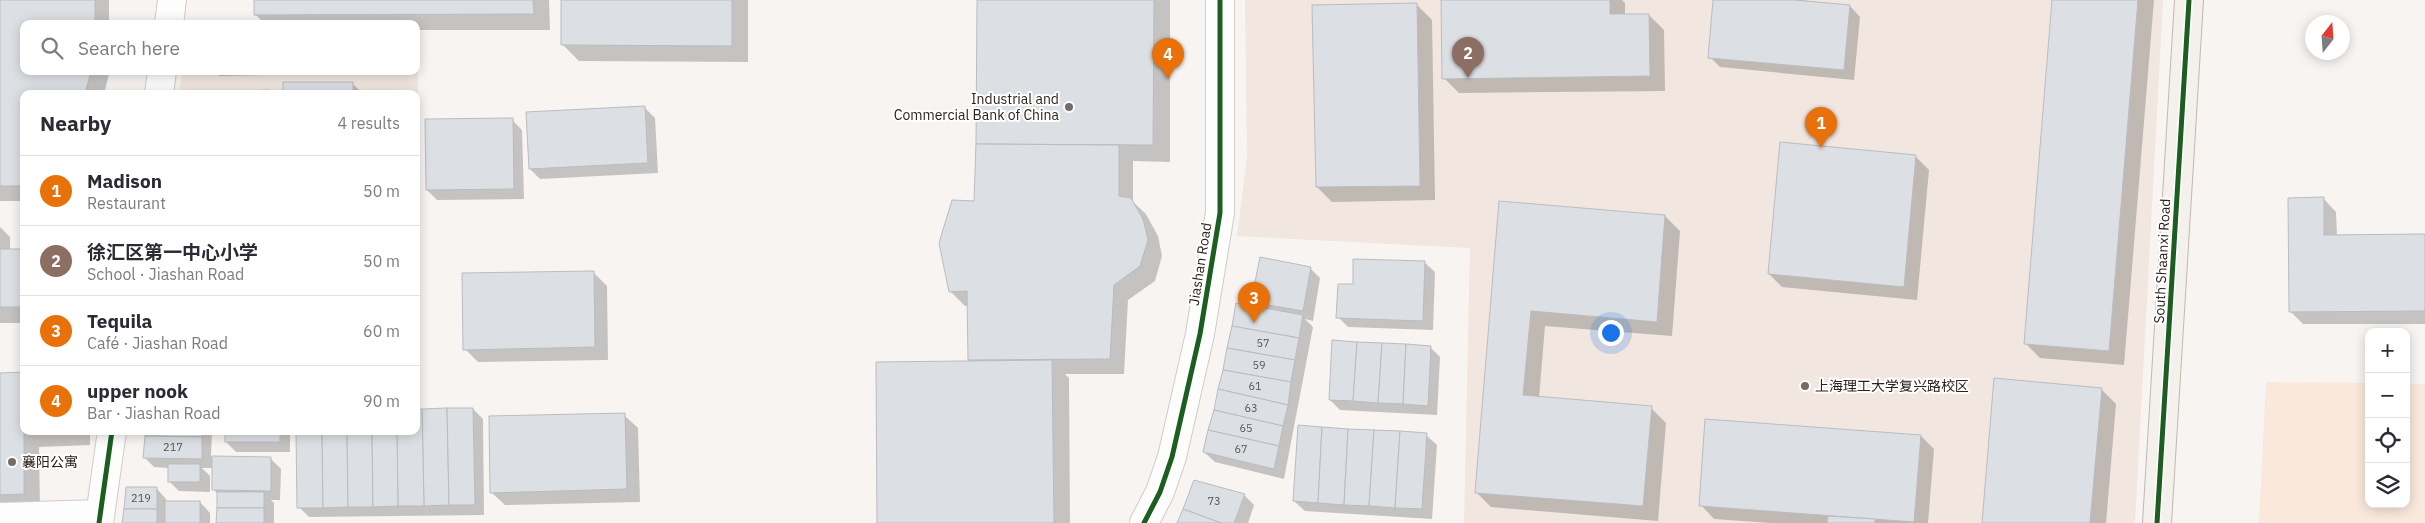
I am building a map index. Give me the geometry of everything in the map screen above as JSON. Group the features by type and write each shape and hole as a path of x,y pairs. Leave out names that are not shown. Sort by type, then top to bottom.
{"main road":[{"name":"South Shaanxi Road","path":"2157,523 2189,0"}],"street":[{"path":"170,20 172,0"},
{"name":"Jiashan Road","path":"1144,523 1160,492 1172,457 1200,334 1220,213 1220,0"},
{"path":"160,90 161,75"},
{"path":"0,517 100,518 111,435"}],"shaded area":[{"name":"上海理工大学复兴路校区","path":"1245,0 2163,0 2135,523 1464,523 1470,248 1237,236 1247,157"},
{"path":"182,75 418,75 418,90 180,90"},
{"path":"2266,382 2365,383 2365,508 2410,508 2410,384 2425,384 2425,523 2259,523"}],"building":[{"path":"0,0 95,0 95,20 20,20 20,75 90,75 86,90 20,90 20,186 0,186"},
{"path":"254,0 533,0 534,14 254,15"},
{"path":"561,0 732,0 732,46 561,45"},
{"path":"977,0 1154,0 1153,145 976,144"},
{"path":"1441,0 1610,0 1610,14 1649,14 1650,76 1442,79"},
{"path":"1713,0 1795,0 1850,5 1844,70 1708,58"},
{"path":"2052,0 2138,0 2109,351 2024,344"},
{"path":"1417,3 1420,186 1316,187 1312,5"},
{"path":"283,82 353,82 353,90 283,90"},
{"path":"645,106 648,163 529,169 526,112"},
{"path":"513,118 514,189 426,190 425,119"},
{"path":"1780,142 1916,155 1904,287 1768,274"},
{"path":"976,144 1119,145 1119,196 1131,198 1143,219 1148,240 1140,266 1114,285 1110,359 968,360 967,291 949,292 939,243 952,200 974,201"},
{"path":"2324,197 2324,235 2425,234 2425,311 2289,312 2288,198"},
{"path":"1499,201 1665,215 1657,322 1531,311 1523,395 1652,406 1643,506 1475,493"},
{"path":"0,249 20,249 20,307 0,307"},
{"path":"1260,257 1311,267 1303,311 1251,302"},
{"path":"1353,259 1425,261 1423,321 1336,318 1338,284 1353,284"},
{"path":"594,271 595,347 463,350 462,273"},
{"path":"1236,303 1303,315 1299,338 1232,326"},
{"path":"1232,326 1299,338 1295,360 1227,348"},
{"path":"1332,340 1357,342 1353,401 1329,400"},
{"path":"1357,342 1382,343 1378,403 1353,401"},
{"path":"1382,343 1406,344 1403,404 1378,403"},
{"path":"1406,344 1431,346 1428,406 1403,404"},
{"path":"1227,348 1295,360 1291,382 1223,370"},
{"path":"1052,360 1054,523 877,523 876,362"},
{"path":"1223,370 1291,382 1288,405 1218,389"},
{"name":"襄阳公寓","path":"20,372 20,435 24,435 24,494 0,495 0,373"},
{"path":"1994,378 2102,388 2090,523 1982,523"},
{"path":"1218,389 1288,405 1283,426 1214,410"},
{"path":"447,408 449,505 424,506 422,409"},
{"path":"447,408 473,408 475,505 449,505"},
{"path":"420,409 422,409 424,506 398,506 397,435 420,435"},
{"path":"1214,410 1283,426 1279,446 1208,430"},
{"path":"625,413 627,489 490,493 489,416"},
{"path":"1705,419 1921,435 1914,522 1699,506"},
{"path":"1298,425 1322,427 1318,503 1293,501"},
{"path":"1322,427 1348,429 1344,505 1318,503"},
{"path":"1348,429 1374,430 1369,506 1344,505"},
{"path":"1208,430 1279,446 1274,469 1203,452"},
{"path":"1374,430 1400,431 1395,508 1369,506"},
{"path":"1400,431 1427,433 1422,509 1395,508"},
{"path":"202,435 202,437 145,436"},
{"path":"225,435 280,435 280,442 225,442"},
{"path":"296,435 322,435 323,508 297,508"},
{"path":"322,435 347,435 348,507 323,508"},
{"path":"347,435 372,435 373,507 348,507"},
{"path":"372,435 397,435 398,506 373,507"},
{"path":"145,436 202,437 202,459 143,458"},
{"path":"212,456 271,457 271,491 212,490"},
{"path":"168,464 200,464 200,482 168,482"},
{"path":"1194,480 1245,494 1234,523 1221,523 1183,509"},
{"path":"126,487 157,487 157,509 124,509"},
{"path":"217,492 264,492 264,508 217,508"},
{"path":"165,501 200,501 200,523 165,523"},
{"path":"217,508 264,508 264,523 216,523"},
{"path":"124,509 157,509 157,523 122,523"},
{"path":"1183,509 1221,523 1177,523"},
{"path":"1828,516 1875,519 1875,523 1827,523"}],"cycle path":[{"path":"1144,523 1160,492 1172,457 1200,334 1220,213 1220,0"},
{"path":"2157,523 2189,0"},
{"path":"99,523 111,435"}],"place":[{"name":"徐汇区第一中心小学","path":"1468,78"},
{"name":"upper nook","path":"1168,79"},
{"name":"Industrial and Commercial Bank of China","path":"1069,107"},
{"name":"Madison","path":"1821,148"},
{"name":"Tequila","path":"1254,323"},
{"name":"上海理工大学复兴路校区","path":"1805,386"},
{"name":"襄阳公寓","path":"12,462"}]}
